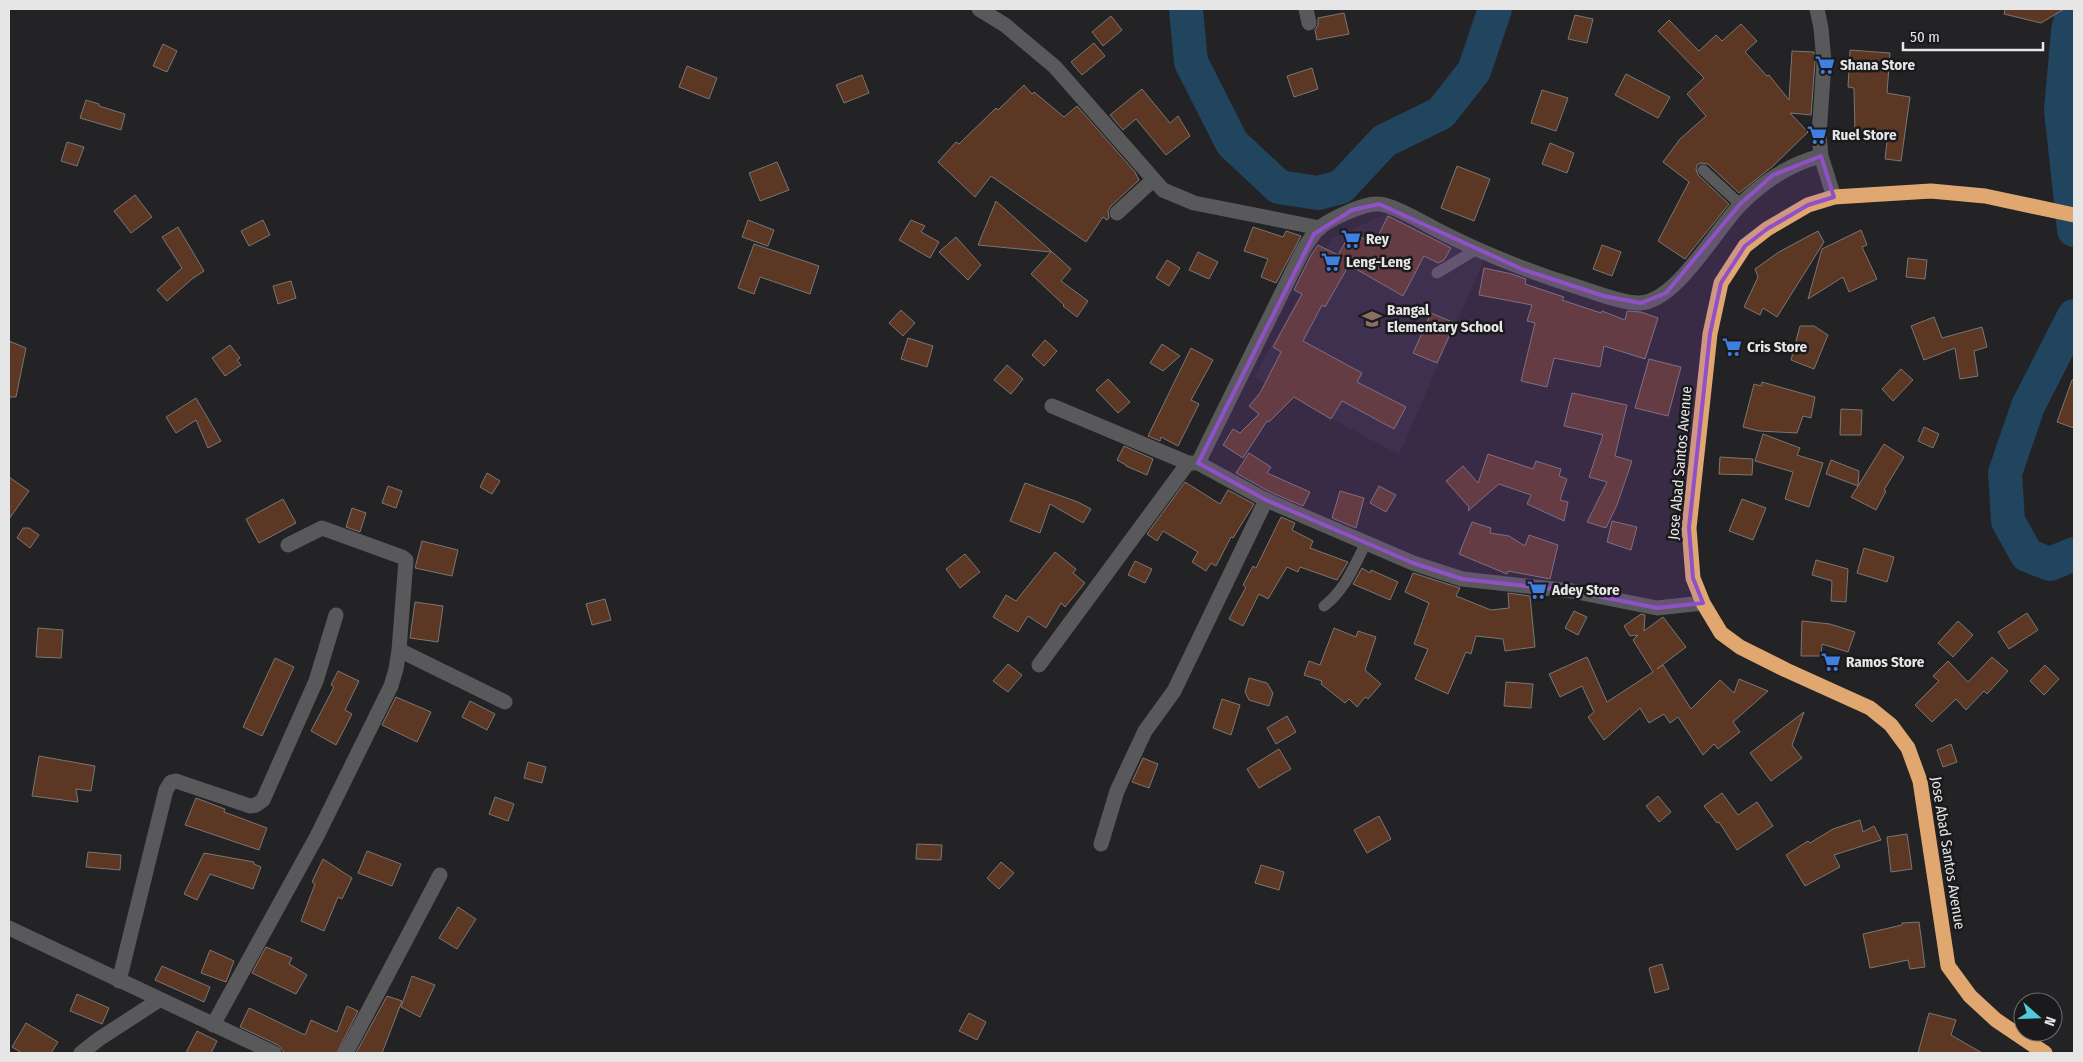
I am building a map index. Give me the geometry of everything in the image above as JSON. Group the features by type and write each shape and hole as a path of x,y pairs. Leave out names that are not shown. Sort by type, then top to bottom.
{"highway":[{"name":"Jose Abad Santos Avenue","path":"2045,1053 1996,1020 1970,996 1948,966 1920,781 1908,748 1891,725 1870,708 1740,647 1721,633 1703,604 1693,578 1690,528 1710,334 1721,283 1745,246 1767,229 1808,205 1834,197 1931,191 1985,196 2074,215"}],"street":[{"path":"979,9 1005,24 1054,67 1163,190 1194,203 1320,228"},
{"path":"1817,9 1824,62 1819,135 1821,156 1834,197"},
{"path":"1040,665 1193,463 1303,250 1320,228 1352,210 1378,204 1399,211 1524,270 1604,296 1641,303 1666,293 1689,269 1740,204 1773,175 1821,156"},
{"path":"1117,213 1153,180"},
{"path":"1052,406 1193,463 1266,500 1413,563 1462,579 1572,591 1657,608 1703,604"},
{"path":"1101,844 1117,791 1144,731 1174,691 1266,500"},
{"path":"213,1025 317,836 385,700 396,669 399,650 406,560 322,528 288,545"},
{"path":"119,982 166,790 171,782 176,781 250,806 256,805 263,800 316,682 336,615"},
{"path":"399,650 505,702"},
{"path":"346,1053 440,875"},
{"path":"9,928 269,1052"},
{"path":"82,1053 99,1039 160,1000"}],"lane":[{"path":"1703,170 1740,204"},
{"path":"1437,273 1476,249"},
{"path":"1324,606 1336,596 1349,578 1366,543"}],"highlighted area":[{"path":"1821,156 1834,197 1808,205 1767,229 1745,246 1721,283 1710,334 1693,481 1689,528 1693,578 1703,603 1657,608 1572,591 1462,579 1413,563 1266,500 1198,463 1314,234 1352,210 1379,204 1524,270 1604,296 1641,303 1666,293 1740,204 1773,175"}],"shaded area":[{"name":"Bangal Elementary School","path":"1388,213 1484,260 1399,455 1254,377 1331,239"}],"building":[{"path":"2005,9 2064,9 2041,23 2004,14"},
{"path":"1344,13 1349,34 1317,40 1315,30 1318,25 1318,18"},
{"path":"1575,15 1593,19 1587,43 1568,39"},
{"path":"1111,16 1122,30 1103,46 1092,32"},
{"path":"1669,20 1699,51 1716,35 1722,41 1741,24 1757,41 1745,52 1767,76 1769,75 1789,100 1792,51 1814,52 1815,62 1811,115 1790,113 1808,132 1773,166 1739,193 1708,164 1701,163 1697,165 1698,175 1729,204 1685,259 1658,241 1689,182 1663,162 1680,139 1706,116 1687,94 1704,78 1658,31"},
{"path":"1094,43 1105,56 1082,75 1071,62"},
{"path":"163,44 177,51 167,72 153,66"},
{"path":"1850,50 1890,53 1887,93 1910,97 1901,161 1885,159 1888,132 1855,133 1854,88 1848,87"},
{"path":"687,66 717,78 709,99 679,87"},
{"path":"1312,68 1318,89 1294,97 1287,76"},
{"path":"1626,74 1670,97 1658,118 1615,95"},
{"path":"862,75 869,93 844,103 836,85"},
{"path":"1024,85 1032,94 1034,92 1064,117 1077,106 1135,172 1139,180 1111,206 1108,211 1109,218 1107,220 1103,217 1086,242 991,176 975,197 938,162 956,142 959,144 996,108 998,110"},
{"path":"1142,89 1170,123 1178,116 1190,136 1166,155 1136,119 1123,130 1110,115"},
{"path":"1542,90 1568,98 1556,131 1531,123"},
{"path":"86,100 125,114 121,130 80,118"},
{"path":"67,142 84,147 77,166 61,161"},
{"path":"1550,143 1574,153 1567,173 1542,164"},
{"path":"777,162 789,190 760,201 749,173"},
{"path":"1457,166 1490,179 1474,221 1441,208"},
{"path":"135,195 152,217 131,233 114,211"},
{"path":"996,201 1071,269 1061,281 1088,301 1077,317 1063,306 1031,274 1051,252 978,245"},
{"path":"1388,216 1451,248 1444,260 1438,263 1424,256 1403,296 1349,265 1325,307 1322,305 1303,341 1362,373 1357,382 1406,407 1394,429 1342,401 1331,419 1294,397 1269,422 1267,421 1243,458 1223,445 1233,429 1240,433 1259,414 1249,406 1260,393 1281,352 1273,347 1302,294 1294,290 1318,245 1338,255 1351,232 1368,241 1371,235 1377,238"},
{"path":"263,220 270,235 249,246 241,231"},
{"path":"748,220 774,230 768,246 742,237"},
{"path":"911,220 925,226 921,232 939,242 930,258 899,240"},
{"path":"178,227 204,271 167,301 157,290 182,268 162,237"},
{"path":"1253,227 1283,237 1286,231 1301,236 1276,283 1261,277 1268,259 1244,251"},
{"path":"1861,230 1867,245 1862,247 1877,279 1849,292 1843,277 1808,299 1822,249"},
{"path":"1818,231 1824,242 1777,317 1763,308 1760,315 1744,307 1758,277 1755,269 1779,252"},
{"path":"956,237 981,265 968,280 939,252"},
{"path":"754,244 819,266 810,294 760,277 754,294 738,288"},
{"path":"1602,245 1621,252 1612,276 1593,269"},
{"path":"1198,252 1218,262 1209,279 1189,270"},
{"path":"1908,258 1927,260 1925,279 1906,277"},
{"path":"1167,260 1180,268 1169,286 1156,278"},
{"path":"1484,268 1526,279 1525,284 1564,297 1562,300 1601,313 1602,311 1625,320 1627,311 1641,312 1658,318 1645,359 1604,346 1600,367 1554,358 1547,387 1521,381 1535,323 1527,321 1532,305 1479,295"},
{"path":"291,281 296,298 278,304 273,286"},
{"path":"901,310 915,323 903,336 889,323"},
{"path":"1431,313 1455,323 1437,363 1413,353"},
{"path":"1934,317 1942,338 1982,327 1987,347 1974,351 1978,376 1960,379 1955,348 1924,360 1911,326"},
{"path":"1800,326 1814,326 1828,335 1814,369 1791,360"},
{"path":"908,338 933,346 927,367 901,359"},
{"path":"1045,340 1057,351 1044,366 1032,355"},
{"path":"9,341 26,348 16,397 9,397"},
{"path":"1162,344 1180,356 1163,371 1150,363"},
{"path":"230,345 240,358 237,360 241,365 225,376 212,358"},
{"path":"1191,348 1213,360 1191,400 1199,404 1178,446 1161,437 1160,441 1148,436"},
{"path":"1649,359 1681,367 1668,416 1635,408"},
{"path":"1007,365 1023,379 1011,394 994,380"},
{"path":"1901,369 1913,380 1893,401 1882,389"},
{"path":"1108,379 1130,402 1118,413 1096,390"},
{"path":"2072,380 2074,380 2074,428 2057,422"},
{"path":"1762,382 1815,397 1811,418 1803,416 1797,433 1759,431 1743,427 1754,384 1761,386"},
{"path":"1572,393 1627,405 1615,456 1632,461 1617,505 1606,528 1587,522 1607,482 1589,477 1603,435 1564,426"},
{"path":"196,398 221,441 208,448 196,420 176,433 166,417"},
{"path":"1841,409 1862,410 1861,435 1840,435"},
{"path":"1924,427 1939,434 1933,448 1918,441"},
{"path":"1763,434 1800,448 1797,455 1823,463 1809,507 1785,499 1793,472 1755,461"},
{"path":"1884,444 1904,457 1884,490 1886,491 1876,510 1851,497"},
{"path":"1124,446 1153,459 1147,475 1117,460"},
{"path":"1249,453 1271,467 1267,473 1310,492 1303,506 1270,492 1236,473"},
{"path":"1488,454 1533,469 1536,461 1561,469 1559,476 1567,479 1560,500 1568,502 1564,521 1527,504 1531,495 1499,484 1468,511 1469,507 1446,481 1463,466 1478,483"},
{"path":"1720,457 1753,459 1752,475 1719,474"},
{"path":"1831,460 1859,471 1858,486 1826,474"},
{"path":"487,473 500,481 492,494 480,487"},
{"path":"9,477 29,491 9,519"},
{"path":"1185,482 1220,504 1228,490 1254,504 1233,538 1231,537 1216,566 1211,563 1206,571 1192,562 1198,552 1163,531 1157,541 1147,534"},
{"path":"1025,483 1078,502 1091,509 1083,523 1050,504 1040,533 1010,521"},
{"path":"388,486 402,491 396,508 382,503"},
{"path":"1379,486 1396,495 1386,512 1370,503"},
{"path":"1340,491 1364,498 1356,528 1332,518"},
{"path":"283,499 296,523 259,543 246,519"},
{"path":"1742,499 1766,508 1753,540 1729,531"},
{"path":"352,508 366,513 360,532 346,527"},
{"path":"1281,517 1295,523 1292,530 1313,541 1310,548 1348,562 1337,580 1300,567 1298,572 1287,567 1268,599 1259,594 1243,626 1229,619 1246,587 1243,585 1253,566 1256,568"},
{"path":"1612,521 1637,527 1631,550 1607,542"},
{"path":"1472,522 1491,528 1490,533 1509,536 1525,546 1529,535 1558,545 1550,579 1508,571 1507,574 1459,554"},
{"path":"23,528 29,528 39,535 30,548 17,538"},
{"path":"422,541 458,550 452,576 415,568"},
{"path":"1864,548 1894,557 1887,582 1857,573"},
{"path":"1055,552 1076,569 1073,573 1085,583 1065,607 1061,603 1046,628 1028,616 1018,632 993,617 1006,595 1016,601"},
{"path":"965,554 980,572 960,588 946,569"},
{"path":"1816,560 1848,569 1846,602 1831,601 1832,581 1812,575"},
{"path":"1135,561 1152,569 1145,583 1128,575"},
{"path":"1362,568 1370,573 1371,570 1398,582 1390,600 1353,584"},
{"path":"1413,573 1460,588 1456,596 1491,610 1509,608 1508,593 1530,596 1535,647 1505,651 1503,639 1476,636 1471,654 1466,652 1448,694 1415,679 1428,649 1414,644 1429,603 1405,592"},
{"path":"605,599 611,620 592,625 586,604"},
{"path":"415,602 443,606 438,642 410,638"},
{"path":"1574,611 1587,617 1578,635 1565,628"},
{"path":"2027,613 2038,630 2009,649 1998,632"},
{"path":"1641,614 1645,615 1644,631 1663,617 1686,647 1657,669 1663,665 1691,709 1720,680 1734,693 1739,679 1768,691 1733,722 1740,732 1718,749 1714,744 1703,755 1678,717 1670,723 1664,714 1649,723 1640,708 1604,740 1588,717 1594,712 1582,686 1560,697 1549,674 1587,657 1607,702 1653,672 1633,640 1638,635 1630,636 1624,626"},
{"path":"1802,621 1830,624 1855,632 1848,652 1822,644 1821,656 1801,656"},
{"path":"1958,621 1973,635 1953,657 1938,643"},
{"path":"38,628 63,630 61,658 36,657"},
{"path":"1334,628 1356,637 1358,631 1376,637 1365,670 1381,684 1368,699 1365,697 1357,707 1349,699 1345,703 1321,684 1322,681 1304,675 1309,661 1320,665"},
{"path":"1992,657 2008,671 1987,694 1984,691 1966,710 1956,699 1932,722 1915,705 1939,681 1933,676 1948,661 1968,682"},
{"path":"275,658 294,667 262,736 243,727"},
{"path":"1008,664 1022,675 1008,692 993,681"},
{"path":"2045,665 2059,679 2044,695 2030,681"},
{"path":"338,671 359,681 345,710 352,714 336,745 311,731 334,687 331,685"},
{"path":"1249,678 1267,683 1273,693 1269,706 1249,700 1245,692"},
{"path":"1506,682 1533,684 1531,708 1504,706"},
{"path":"396,697 431,712 417,742 382,725"},
{"path":"1222,699 1240,705 1231,735 1213,728"},
{"path":"470,701 495,714 487,730 462,717"},
{"path":"1804,712 1792,745 1802,758 1771,781 1750,753"},
{"path":"1287,716 1296,732 1276,744 1267,728"},
{"path":"1951,744 1957,762 1943,767 1937,750"},
{"path":"1279,749 1291,769 1259,788 1247,769"},
{"path":"39,756 95,766 91,791 76,789 78,802 32,796"},
{"path":"1143,758 1158,764 1149,788 1132,782"},
{"path":"528,762 546,767 542,783 524,778"},
{"path":"1722,793 1738,815 1757,802 1773,826 1737,850 1719,822 1717,823 1704,806"},
{"path":"1658,796 1671,812 1659,822 1646,806"},
{"path":"495,797 514,804 508,821 489,814"},
{"path":"196,798 225,809 224,812 267,828 259,850 185,825"},
{"path":"1379,816 1391,839 1367,853 1354,830"},
{"path":"1860,820 1863,832 1874,826 1881,840 1834,855 1840,867 1805,886 1786,855 1808,841 1810,843 1833,829"},
{"path":"1907,834 1912,869 1891,872 1887,837"},
{"path":"917,844 942,845 941,860 916,859"},
{"path":"367,851 401,864 392,886 358,873"},
{"path":"88,852 121,855 120,870 86,867"},
{"path":"204,853 254,862 254,864 261,867 253,889 210,874 197,900 184,894"},
{"path":"323,859 352,878 342,899 338,897 324,931 301,921 315,884 312,882"},
{"path":"1001,862 1014,873 999,889 987,878"},
{"path":"1261,865 1284,872 1279,890 1255,883"},
{"path":"458,907 476,919 457,949 439,938"},
{"path":"1919,922 1925,967 1910,969 1908,960 1870,968 1863,934 1902,925 1902,923"},
{"path":"266,947 292,958 289,964 307,975 296,994 252,973"},
{"path":"210,950 234,961 226,982 201,973"},
{"path":"1662,964 1669,989 1655,993 1649,968"},
{"path":"162,966 210,987 204,1002 155,980"},
{"path":"412,976 435,985 420,1017 401,1007"},
{"path":"77,994 109,1008 102,1024 70,1011"},
{"path":"387,996 402,1001 382,1053 356,1053"},
{"path":"347,1006 358,1011 337,1053 285,1053 278,1045 240,1027 249,1008 305,1035 311,1020 337,1032"},
{"path":"969,1013 986,1022 977,1040 959,1031"},
{"path":"1929,1013 1956,1020 1951,1035 1982,1053 1918,1053"},
{"path":"26,1023 58,1042 51,1053 22,1053 12,1047"},
{"path":"197,1031 217,1041 211,1053 186,1053"}],"waterway":[{"path":"1186,9 1191,62 1232,143 1279,187 1318,193 1341,187 1384,141 1441,113 1474,71 1495,9"},
{"path":"2073,9 2068,31 2061,110 2074,230"},
{"path":"2074,316 2028,406 2005,473 2008,521 2027,555 2050,564 2074,554"}],"place":[{"name":"Shana Store","path":"1825,65"},
{"name":"Ruel Store","path":"1817,135"},
{"name":"Rey","path":"1351,239"},
{"name":"Leng-Leng","path":"1331,262"},
{"name":"Bangal Elementary School","path":"1372,319"},
{"name":"Cris Store","path":"1732,347"},
{"name":"Adey Store","path":"1537,590"},
{"name":"Ramos Store","path":"1831,662"}]}
